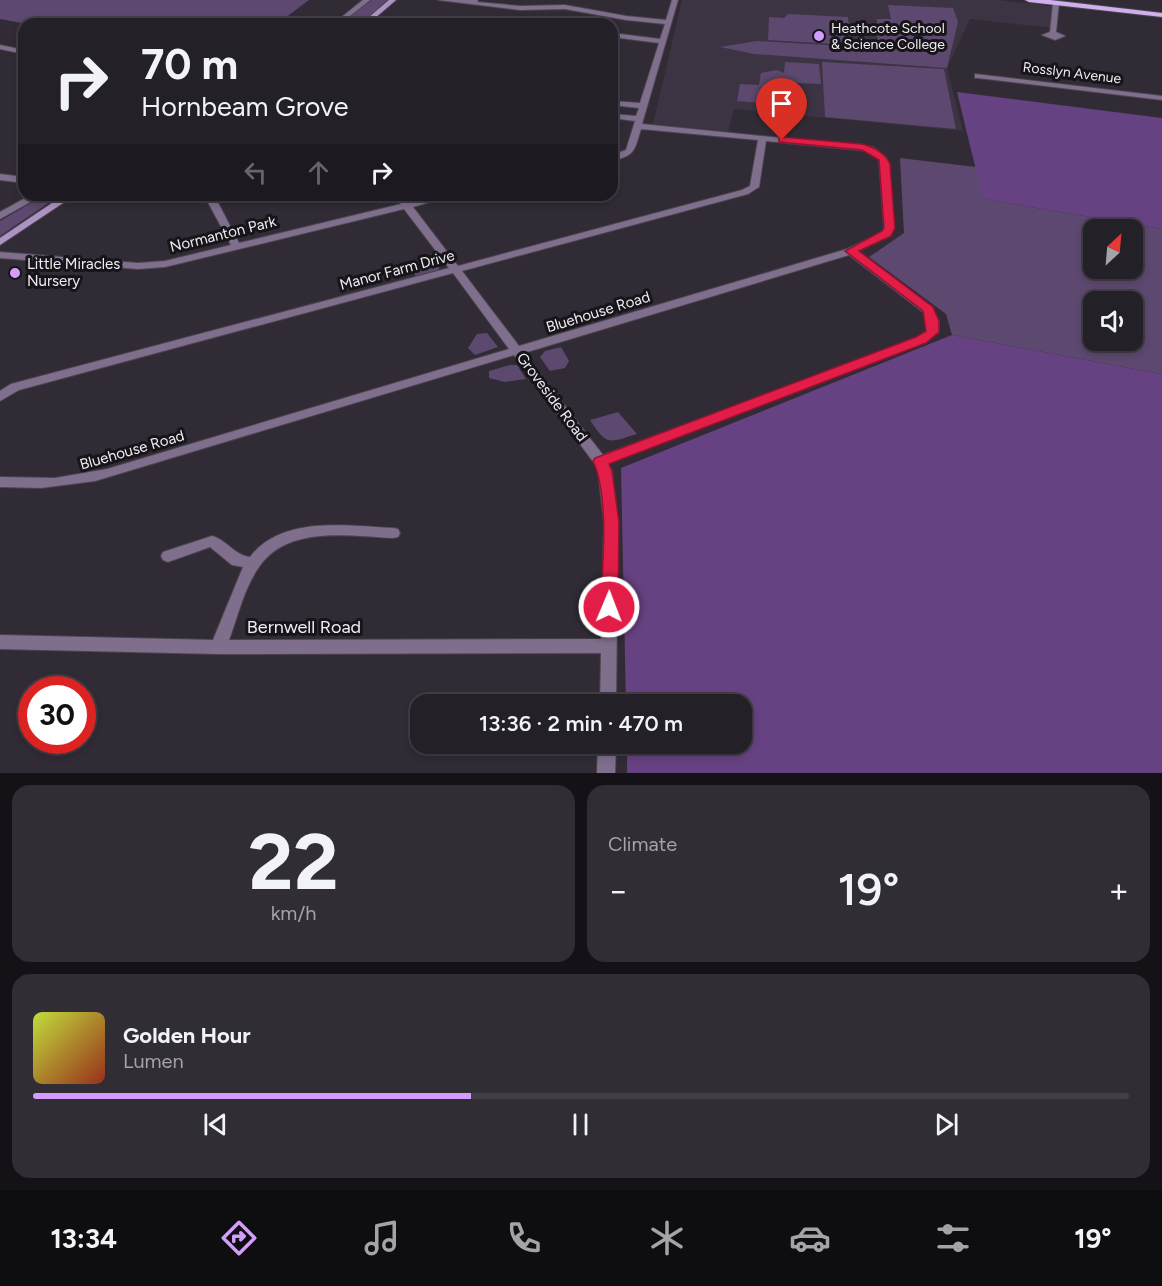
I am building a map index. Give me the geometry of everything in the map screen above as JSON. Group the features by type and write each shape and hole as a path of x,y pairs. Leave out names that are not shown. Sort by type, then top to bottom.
{"main road":[{"path":"371,18 393,0"},
{"path":"1029,0 1162,15"},
{"path":"0,242 61,201"}],"street":[{"path":"344,18 368,0"},
{"path":"441,0 520,8 572,8 626,18 668,21"},
{"path":"618,156 627,154 639,122 675,0"},
{"path":"1053,33 1056,3"},
{"path":"618,37 663,41"},
{"path":"0,47 18,51"},
{"name":"Rosslyn Avenue","path":"978,76 1162,98"},
{"path":"618,104 644,106"},
{"name":"Bluehouse Road","path":"0,482 32,485 78,481 851,251 887,234 890,228 885,164 883,159 870,149 762,138 618,117"},
{"name":"Manor Farm Drive","path":"0,397 15,387 31,382 745,192 754,187 756,181 762,138"},
{"path":"0,177 18,179"},
{"path":"0,216 27,201"},
{"path":"212,201 236,246"},
{"name":"Normanton Park","path":"1,256 138,266 165,264 399,201"},
{"name":"Groveside Road","path":"404,201 600,461 605,471 611,522 608,694"},
{"path":"600,461 921,340 933,332 933,321 928,309 851,251"},
{"path":"218,647 252,563 268,546 285,537 313,532 393,532"},
{"path":"168,556 212,541 237,561 252,563"},
{"name":"Bernwell Road","path":"0,642 218,647 608,646"},
{"path":"606,773 607,754"}],"shaded area":[{"path":"0,0 309,0 285,18 18,18 18,22 0,19"},
{"path":"371,0 389,0 367,18 348,18"},
{"path":"682,0 999,0 1056,7 1053,28 970,19 947,68 963,131 734,109 728,132 653,124"},
{"path":"888,5 953,8 958,22 947,68 754,54 720,47 757,41 878,48 877,19 891,19"},
{"path":"788,14 848,17 851,45 768,40 769,17 784,18"},
{"path":"785,62 819,64 821,84 777,82 774,104 737,101 740,84 759,85 761,73 777,70 784,73"},
{"path":"822,62 944,69 956,129 825,117"},
{"path":"957,92 1162,118 1162,229 1143,226 1143,219 1102,219 983,199"},
{"path":"900,158 976,167 984,199 1103,219 1083,219 1083,279 1143,279 1143,226 1162,229 1162,374 952,335 946,314 869,257 904,233"},
{"path":"35,201 51,201 0,236 0,221"},
{"path":"435,255 441,261 438,272 417,278 412,270 421,257"},
{"path":"487,333 498,347 475,355 468,348 477,334"},
{"path":"952,335 1162,374 1162,773 627,773 627,754 752,754 752,694 626,694 621,468"},
{"path":"561,347 569,361 565,368 550,371 540,357 545,351"},
{"path":"517,365 526,379 505,382 489,378 489,371"},
{"path":"618,412 637,434 609,440 600,434 590,420"}],"place":[{"name":"Heathcote School & Science College","path":"819,36"},
{"name":"Little Miracles Nursery","path":"15,273"}],"route":[{"path":"609,607 611,522 605,471 600,461 921,340 933,332 933,321 928,309 851,251 887,234 890,228 883,159 870,149 862,147 782,140"}]}
